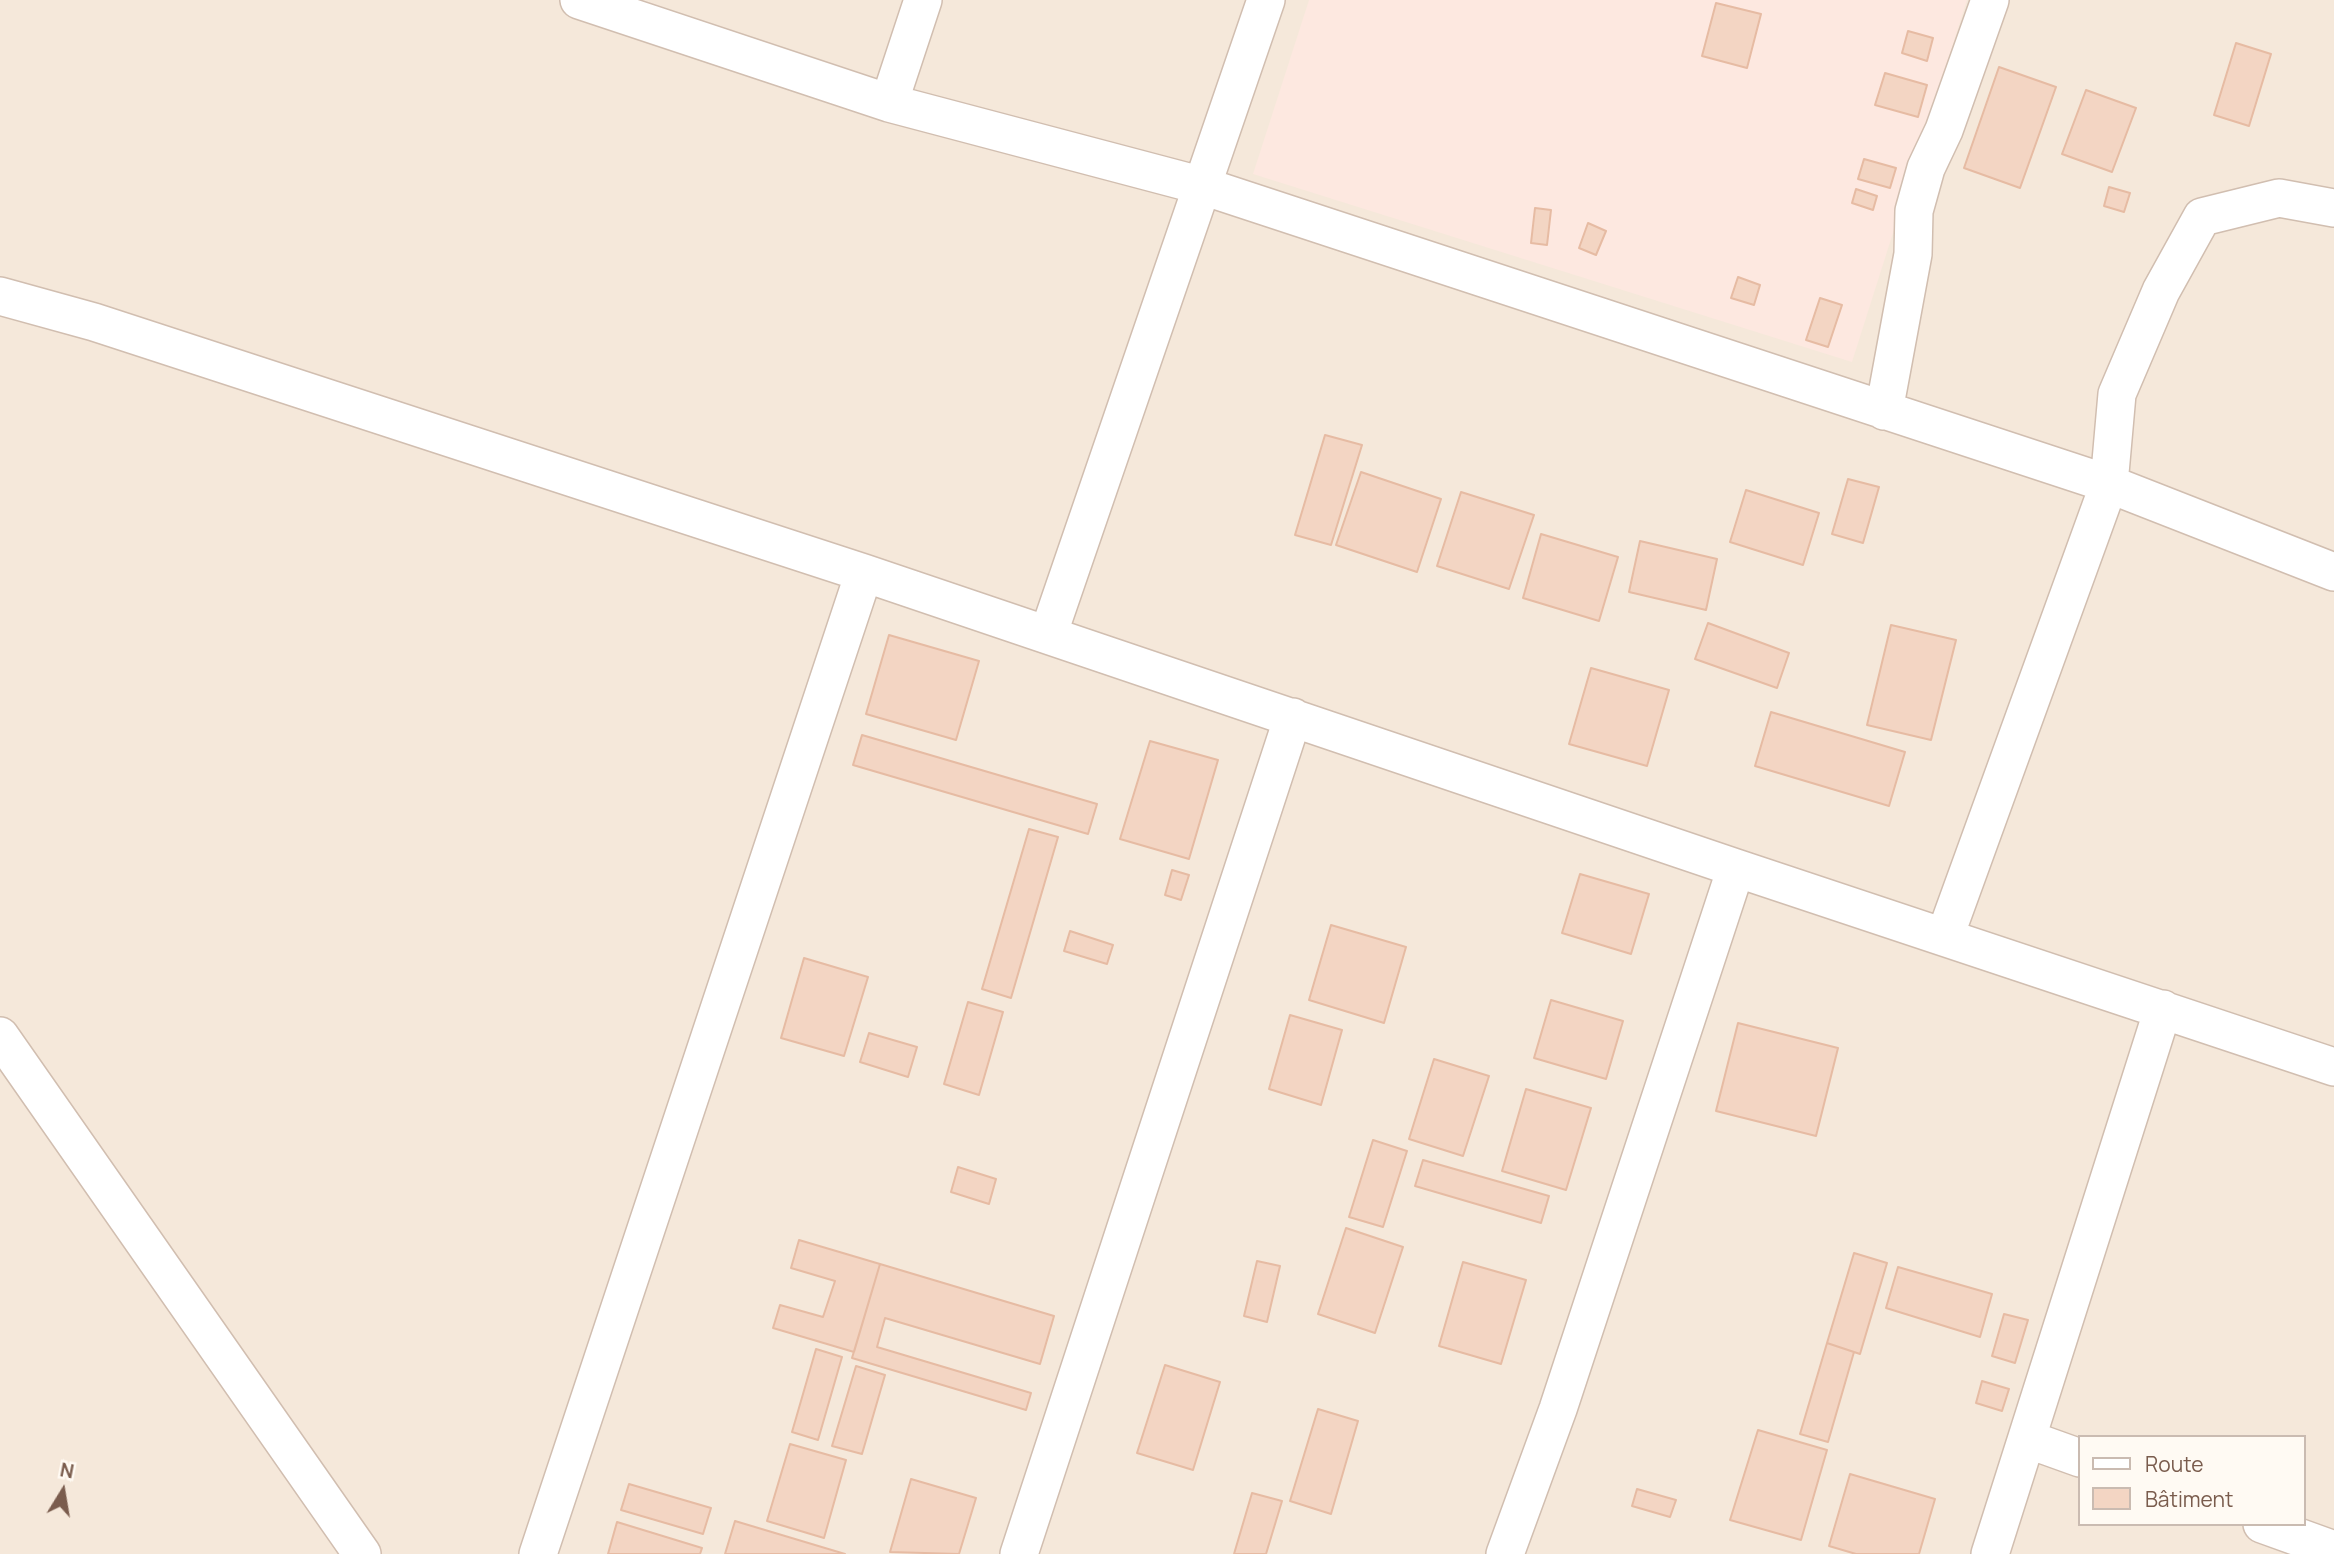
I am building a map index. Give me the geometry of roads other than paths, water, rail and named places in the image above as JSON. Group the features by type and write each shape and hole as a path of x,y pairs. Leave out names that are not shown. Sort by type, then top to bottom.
{"street":[{"path":"579,0 889,103 1203,186 2109,484 2334,572"},
{"path":"889,103 923,0"},
{"path":"1048,635 1266,0"},
{"path":"1884,411 1913,254 1914,211 1926,168 1944,130 1990,0"},
{"path":"1945,936 2109,484 2118,394 2161,291 2202,217 2279,198 2334,208"},
{"path":"0,296 107,326 864,573 2334,1067"},
{"path":"538,1554 864,573"},
{"path":"1019,1554 1293,718"},
{"path":"1506,1554 1558,1409 1736,868"},
{"path":"1990,1554 2163,1009"},
{"path":"0,1035 362,1554"},
{"path":"2026,1439 2078,1457"},
{"path":"2268,1526 2334,1550"}]}
